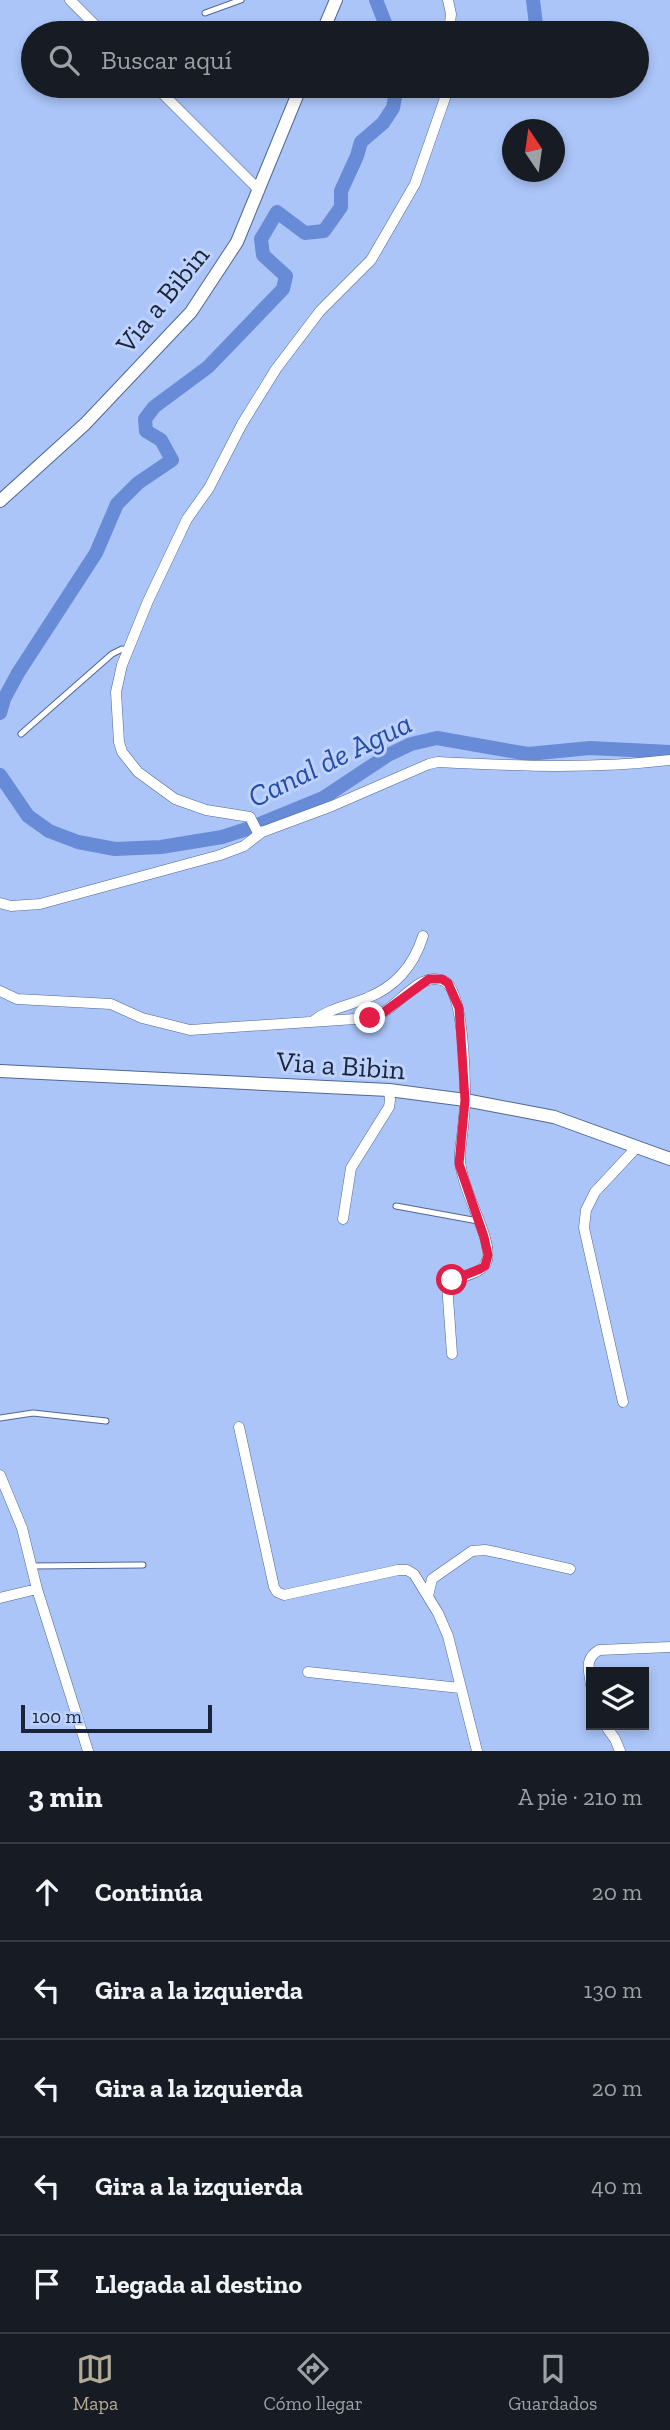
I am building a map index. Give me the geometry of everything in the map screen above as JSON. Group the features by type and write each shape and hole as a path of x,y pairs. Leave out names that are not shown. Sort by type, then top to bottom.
{"street":[{"path":"70,0 91,21"},
{"path":"327,21 336,0"},
{"path":"448,0 450,21"},
{"path":"167,98 258,190"},
{"name":"Via a Bibin","path":"0,501 85,424 191,312 237,242 296,98"},
{"path":"259,830 250,817 206,810 175,799 138,772 122,752 116,720 116,692 122,664 187,519 209,488 242,424 269,380 320,311 371,260 415,184 445,98"},
{"path":"0,903 11,906 40,904 220,855 244,846 259,830 332,806 408,771 438,762 532,767 599,766 670,760"},
{"path":"312,1022 324,1012 369,998 384,990 406,971 417,956 424,936"},
{"path":"0,991 18,999 111,1004 142,1018 190,1030 370,1018 384,1012 429,979 442,979 448,983 459,1008 465,1100 459,1164 488,1255 485,1266 447,1284 452,1354"},
{"name":"Via a Bibin","path":"0,1071 389,1090 465,1100 554,1117 670,1159"},
{"path":"343,1219 351,1168 389,1107 389,1090"},
{"path":"622,1402 584,1228 586,1210 596,1192 636,1147"},
{"path":"239,1427 277,1592 284,1595 296,1593 398,1570 407,1570 414,1574 438,1613 448,1636 477,1751"},
{"path":"0,1475 22,1528 37,1589 88,1751"},
{"path":"428,1597 432,1579 472,1551 500,1552 570,1569"},
{"path":"0,1598 37,1589"},
{"path":"588,1667 591,1654 599,1650 670,1647"},
{"path":"308,1672 460,1688"},
{"path":"609,1730 620,1751"}],"lane":[{"path":"205,13 241,0"},
{"path":"20,734 112,654 122,649 128,650"},
{"path":"396,1206 478,1222"},
{"path":"0,1418 33,1413 106,1421"},
{"path":"31,1566 144,1565"}],"waterway":[{"name":"Canal de Agua","path":"376,0 384,21"},
{"name":"Canal de Agua","path":"533,0 536,21"},
{"name":"Canal de Agua","path":"0,713 18,673 96,553 117,504 138,483 172,460 161,440 146,431 145,419 154,407 208,367 283,289 286,276 263,255 261,239 277,212 305,233 324,231 341,207 341,191 361,142 383,123 393,108 395,98"},
{"name":"Canal de Agua","path":"0,775 28,816 49,831 78,842 115,849 161,847 222,837 250,828 323,798 388,755 411,744 437,738 528,754 590,748 670,752"}],"route":[{"path":"370,1018 384,1012 429,979 442,979 448,983 459,1008 465,1100 459,1164 488,1255 485,1266 452,1280"}]}
